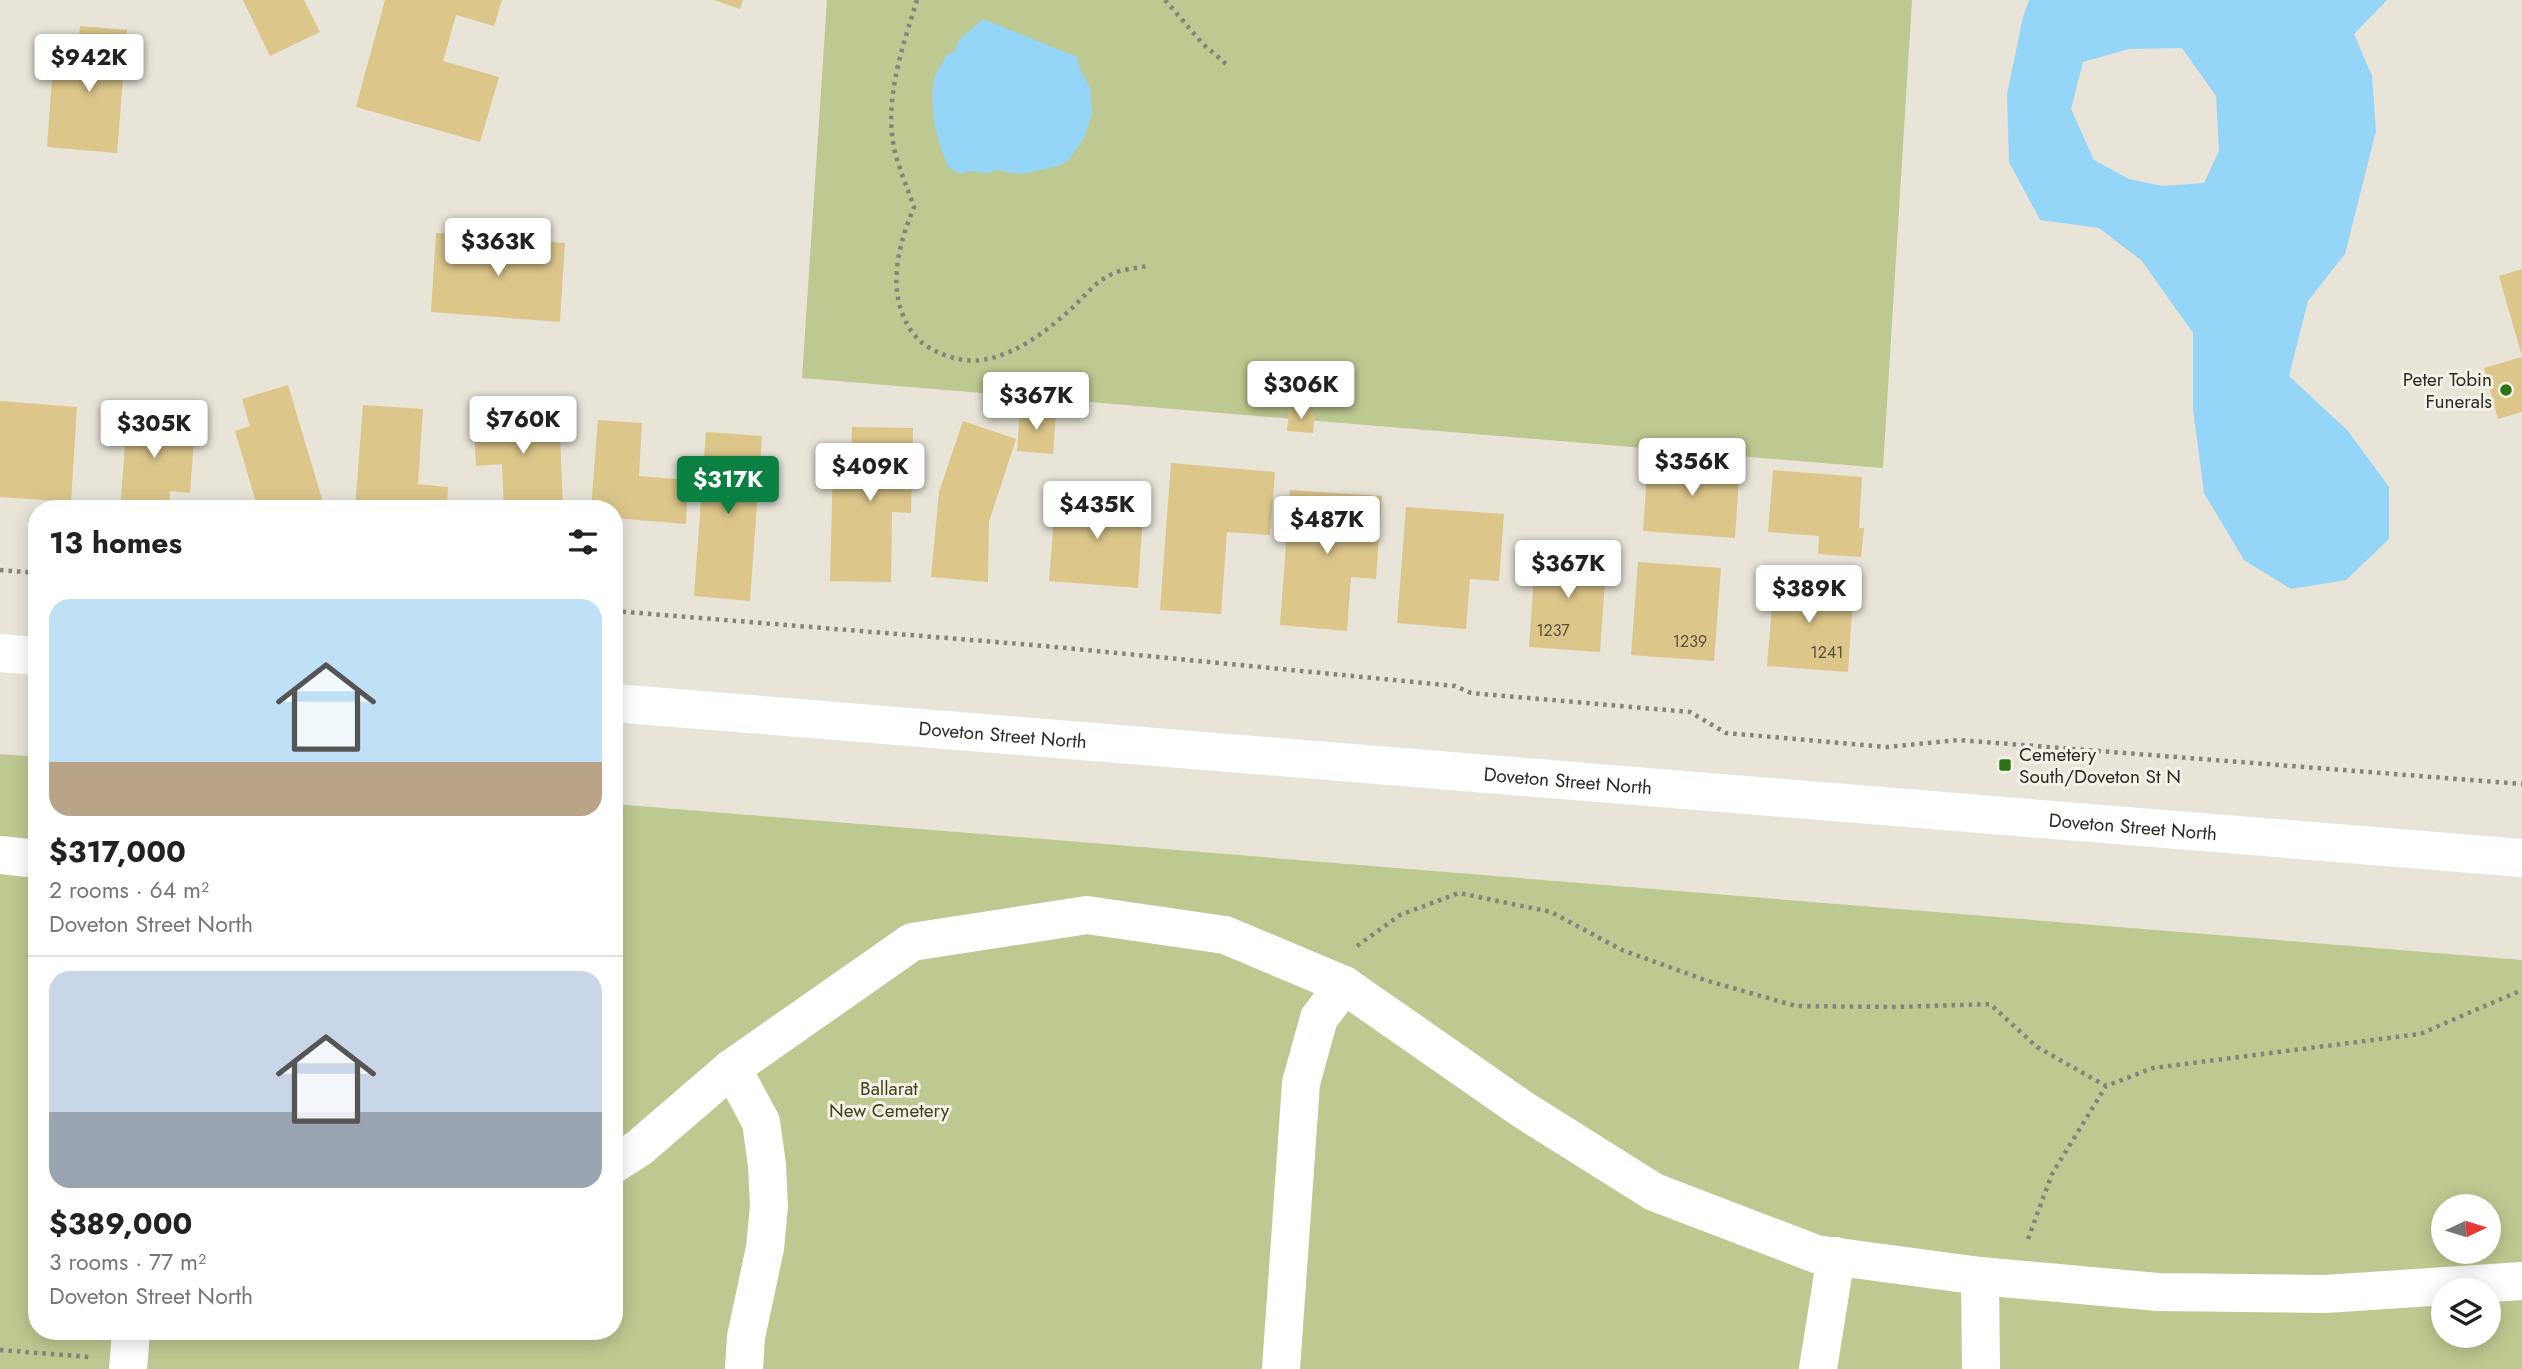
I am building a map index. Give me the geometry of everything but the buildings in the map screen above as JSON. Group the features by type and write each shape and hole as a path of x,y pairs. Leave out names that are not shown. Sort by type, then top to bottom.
{"street":[{"path":"0,653 28,655"},
{"name":"Doveton Street North","path":"623,704 2522,858"},
{"path":"0,855 28,858"},
{"path":"623,1158 639,1148 733,1069 912,942 1087,915 1225,935 1331,979 1522,1109 1654,1192 1816,1254 1996,1278 2158,1292 2325,1294 2522,1281"},
{"path":"1281,1369 1301,1083 1331,979"},
{"path":"733,1069 761,1122 769,1206 765,1248 746,1337 744,1369"},
{"path":"1818,1369 1836,1256"},
{"path":"1981,1369 1996,1278"}],"path":[{"path":"917,0 896,78 891,124 895,155 915,208 903,233 897,262 896,288 903,317 916,339 936,352 961,361 987,361 1012,351 1038,335 1112,273 1146,266"},
{"path":"1165,0 1203,44 1226,64"},
{"path":"0,570 28,572"},
{"path":"623,612 1045,646 1455,686 1471,693 1690,712 1726,733 1887,747 1958,740 2522,785"},
{"path":"1331,979 1401,915 1459,893 1551,912 1622,950 1708,981 1796,1006 1990,1004 2037,1046 2106,1086"},
{"path":"1996,1278 2052,1174 2106,1086 2153,1068 2420,1034 2522,990"},
{"path":"0,1350 129,1354"}],"green space":[{"path":"827,0 1912,0 1883,468 802,378"},
{"name":"Ballarat New Cemetery","path":"0,754 28,756 28,1340 623,1340 623,805 2522,960 2522,1369 0,1369"}],"water":[{"path":"2029,0 2387,0 2354,34 2372,76 2376,131 2345,254 2308,301 2289,376 2348,431 2389,487 2389,539 2346,580 2291,589 2244,560 2204,493 2193,409 2193,333 2142,261 2099,228 2040,220 2009,162 2007,94","holes":["2182,48 2216,96 2219,151 2204,183 2163,186 2129,179 2094,160 2071,109 2083,62 2129,49"]},
{"path":"983,19 1077,57 1090,88 1092,114 1084,138 1069,160 1058,166 1018,174 997,170 961,174 949,168 935,125 934,80 946,55 954,52 959,40"}],"place":[{"name":"Peter Tobin Funerals","path":"2506,390"},
{"name":"Cemetery South/Doveton St N","path":"2005,765"}]}
